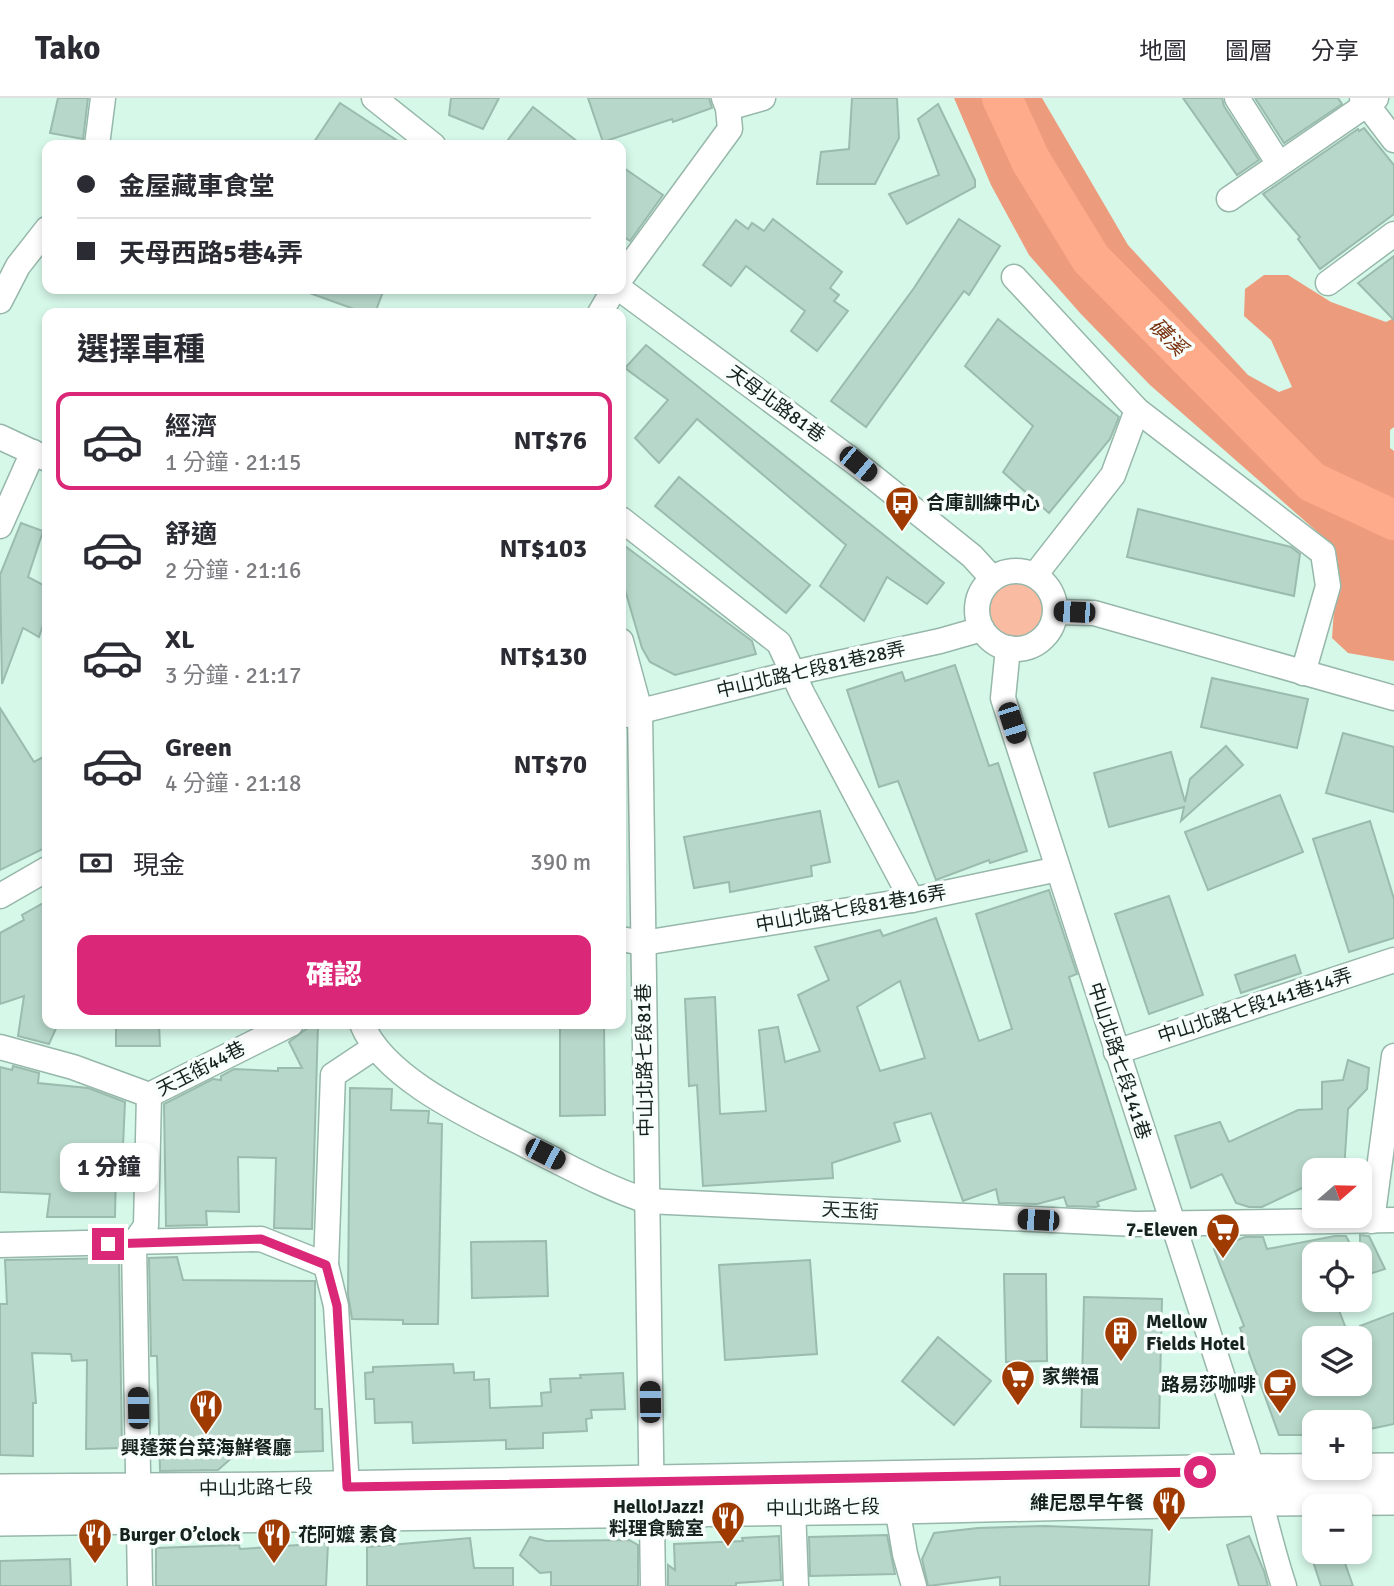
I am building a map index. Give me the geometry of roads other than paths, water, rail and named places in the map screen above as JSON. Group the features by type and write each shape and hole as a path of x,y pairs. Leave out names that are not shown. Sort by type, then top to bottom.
{"main road":[{"name":"中山北路七段","path":"0,1519 139,1503 347,1487 651,1497 793,1508 897,1507 1257,1485 1394,1470"},
{"name":"中山北路七段","path":"0,1491 139,1503 651,1497 1257,1485 1394,1498"}],"street":[{"path":"98,140 103,98"},
{"path":"374,98 427,140"},
{"path":"626,271 730,129 726,103 763,98"},
{"path":"1237,98 1279,164"},
{"path":"1229,200 1368,100 1394,140"},
{"path":"1328,282 1394,234"},
{"path":"0,300 18,265 42,235"},
{"path":"1014,277 1137,410 1323,553 1328,586 1303,673"},
{"name":"天母北路81巷","path":"626,293 858,464 972,556 992,578"},
{"path":"1035,575 1113,475 1137,410"},
{"path":"0,437 40,456 0,526"},
{"path":"626,523 779,643 912,901"},
{"path":"1013,570 1035,575 1051,590 1056,612 1048,633 1040,641 1020,649 998,645 982,629 978,618 979,596 992,578 1002,573 1013,570"},
{"path":"1056,612 1094,613 1394,698"},
{"name":"中山北路七段81巷28弄","path":"631,714 982,629"},
{"name":"中山北路七段141巷","path":"1008,648 1003,698 1257,1485"},
{"name":"中山北路七段81巷","path":"626,678 631,714 632,941 648,1202 653,1586"},
{"name":"中山北路七段81巷16弄","path":"632,941 912,901 1058,869"},
{"path":"0,896 42,872"},
{"name":"中山北路七段141巷14弄","path":"1116,1052 1394,960"},
{"name":"天玉街44巷","path":"149,1095 281,1029"},
{"name":"天玉街","path":"365,1029 375,1047 404,1076 451,1107 615,1190 648,1202 1172,1225 1383,1220"},
{"path":"0,1047 73,1067 149,1095 146,1226 134,1244 140,1586"},
{"path":"347,1487 337,1306 326,1265 333,1075 375,1047"},
{"path":"1383,1220 1394,1056"},
{"path":"0,1245 261,1239 326,1265"},
{"path":"1257,1485 1270,1543 1284,1586"},
{"path":"1257,1485 1283,1539 1299,1586"},
{"path":"897,1507 914,1586"},
{"path":"793,1508 796,1586"}],"waterway":[{"name":"磺溪","path":"1002,98 1031,161 1091,259 1312,482 1394,520"}],"place":[{"name":"合庫訓練中心","path":"902,533"},
{"name":"7-Eleven","path":"1223,1260"},
{"name":"Mellow Fields Hotel","path":"1121,1363"},
{"name":"家樂福","path":"1018,1407"},
{"name":"路易莎咖啡","path":"1280,1415"},
{"name":"興蓬萊台菜海鮮餐廳","path":"206,1436"},
{"name":"維尼恩早午餐","path":"1169,1533"},
{"name":"Hello!Jazz! 料理食驗室","path":"728,1548"},
{"name":"Burger O’clock","path":"95,1565"},
{"name":"花阿嬤 素食","path":"274,1565"}]}
